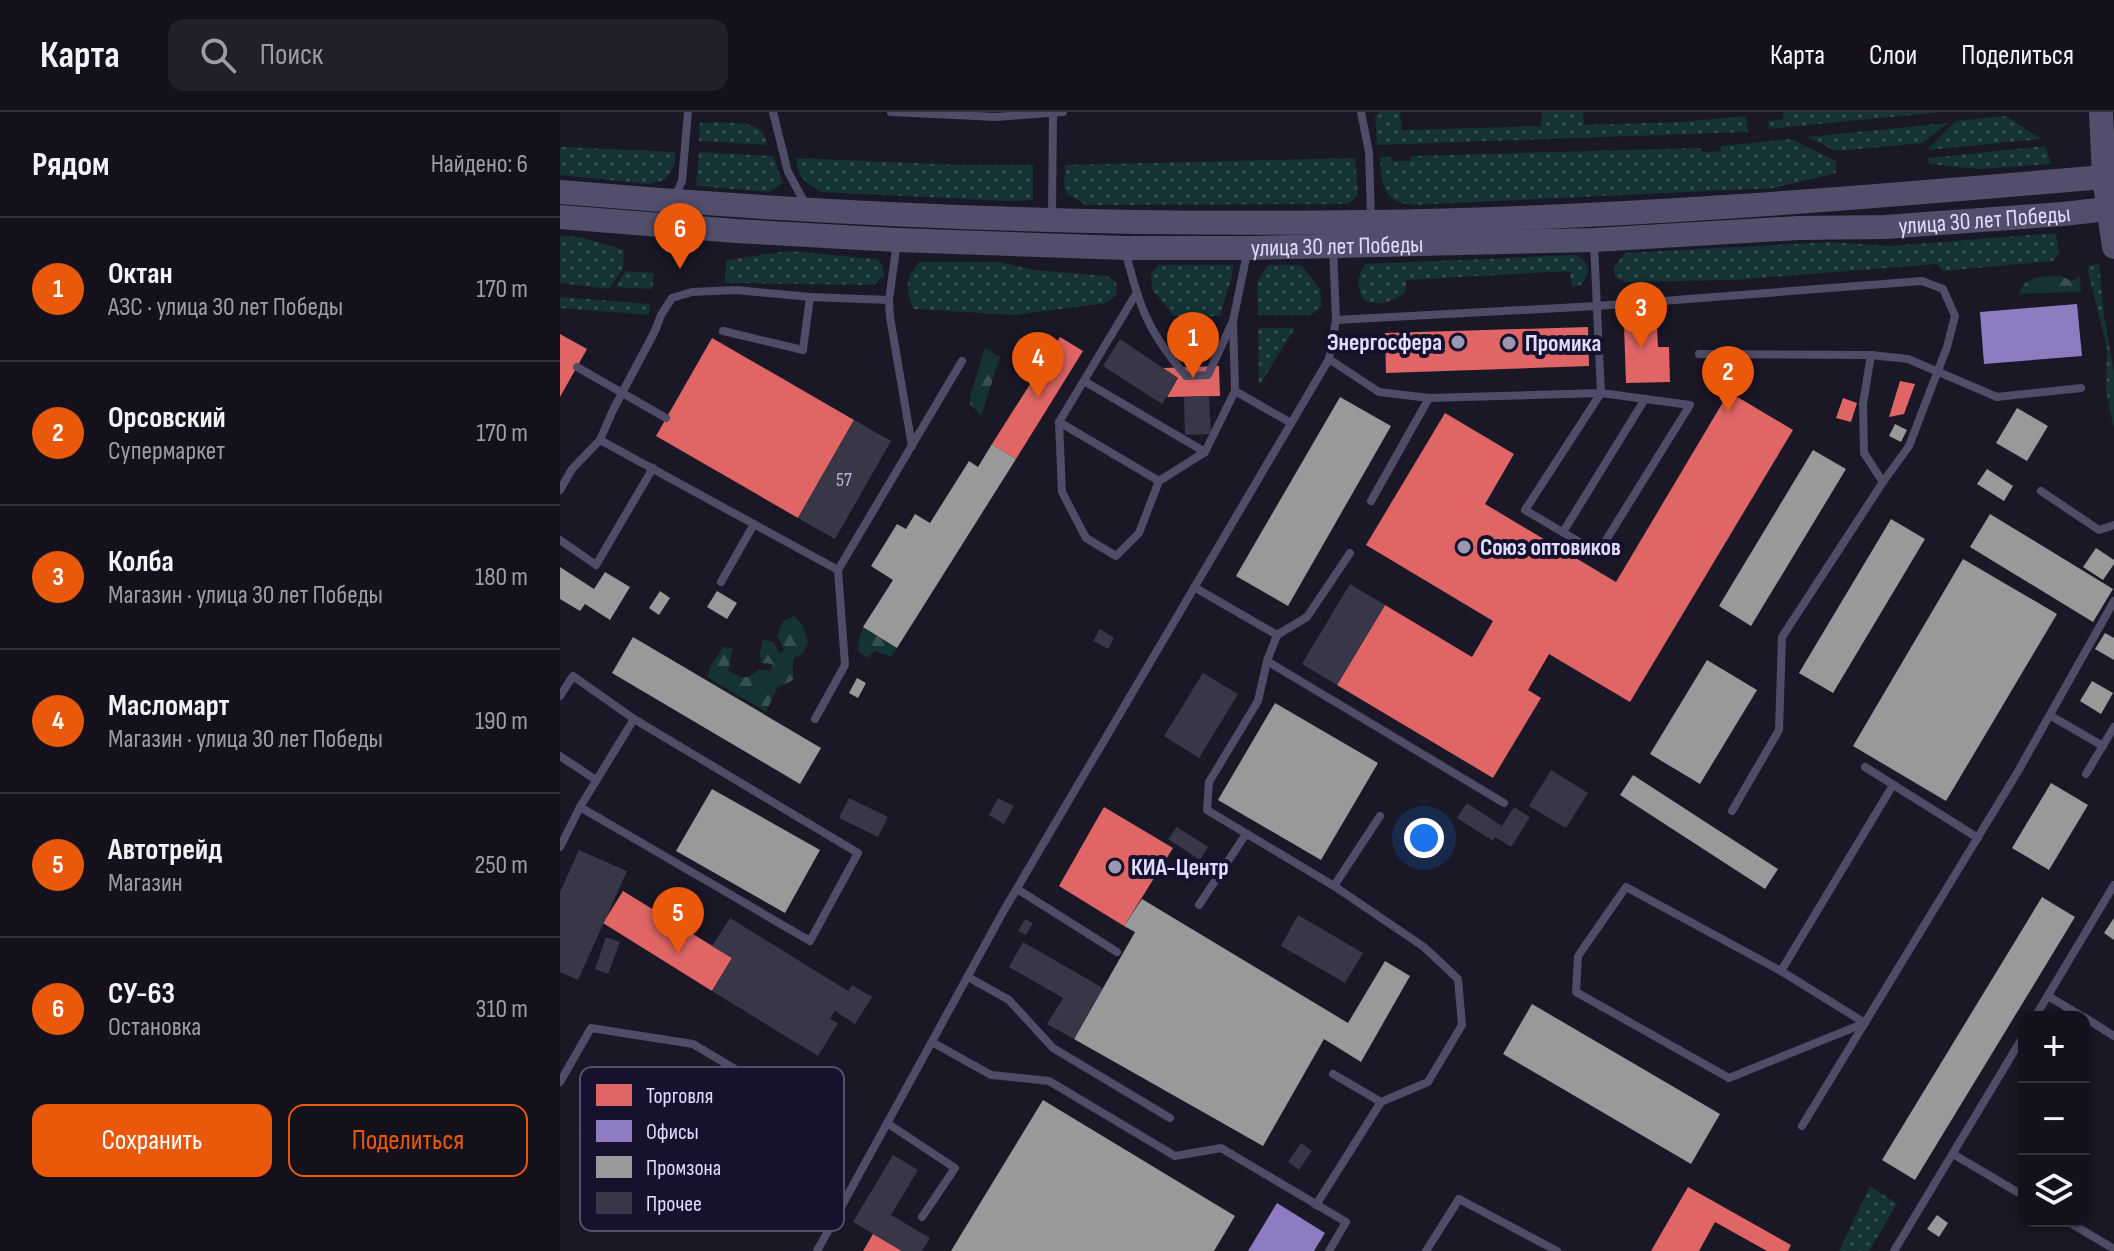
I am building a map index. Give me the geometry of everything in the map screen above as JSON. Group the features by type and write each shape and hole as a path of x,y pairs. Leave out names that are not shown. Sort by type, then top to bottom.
{"main road":[{"path":"2101,112 2114,247"},
{"name":"улица 30 лет Победы","path":"560,192 673,202 1052,221 1371,222 1594,215 2109,178"},
{"name":"улица 30 лет Победы","path":"560,217 897,240 1125,248 1248,248 1594,240 1798,228 1885,227 2111,207"}],"lane":[{"path":"673,202 682,181 688,112"},
{"path":"773,112 788,172 808,209"},
{"path":"891,112 996,117 1063,112"},
{"path":"1361,112 1369,152 1371,222"},
{"path":"1052,221 1053,113"},
{"path":"897,240 889,300 891,335 912,446"},
{"path":"1329,359 1379,392 1429,398 1601,393 1690,405 1598,553 1525,510 1601,393 1594,240"},
{"path":"844,1202 1017,889 1329,359 1336,320 1333,247"},
{"path":"1125,248 1145,317 1166,352 1186,376 1208,375 1233,321 1248,248"},
{"path":"1336,320 1597,306 1922,281 1943,289 1955,316 1947,347 1909,446 1782,637 1779,730 1732,811"},
{"path":"560,490 572,469 600,440 672,298 692,292 736,290 889,300"},
{"path":"1136,294 1059,422 1062,492 1086,538 1116,556 1139,533 1159,481 1205,452 1235,391 1233,321"},
{"path":"723,331 803,350 810,297"},
{"path":"1699,354 1871,355 1908,359 1997,397 2081,388"},
{"path":"1871,355 1863,404 1864,453 1883,482"},
{"path":"815,719 845,665 838,570 962,361"},
{"path":"577,367 666,418"},
{"path":"1084,381 1205,452"},
{"path":"1235,391 1291,423"},
{"path":"1371,501 1429,398"},
{"path":"1563,532 1645,399"},
{"path":"1059,422 1159,481"},
{"path":"600,440 838,570"},
{"path":"560,540 596,565 653,468"},
{"path":"2041,491 2099,530 2114,525"},
{"path":"721,582 754,524"},
{"path":"1316,1205 1381,1102 1428,1082 1462,1025 1458,979 1424,947 1334,886 1207,810 1209,782 1258,701 1267,661 1277,635 1307,617 1350,553"},
{"path":"1194,587 1277,635"},
{"path":"1802,1126 2051,716 2114,601"},
{"path":"1267,661 1504,803"},
{"path":"560,696 573,676 634,719 858,853 810,941 580,807"},
{"path":"2051,716 2103,746"},
{"path":"560,847 580,807 634,719"},
{"path":"2086,774 2114,727"},
{"path":"560,756 596,780"},
{"path":"1865,767 1978,838"},
{"path":"1781,971 1893,785"},
{"path":"1334,886 1380,816"},
{"path":"1199,905 1246,834"},
{"path":"2039,1011 2114,885"},
{"path":"1626,887 1781,971 1865,1023 1729,1078 1576,992 1578,956 1626,887"},
{"path":"1017,889 1117,952"},
{"path":"968,977 1009,1000 1053,1048 1170,1118"},
{"path":"2048,996 2074,1011"},
{"path":"2090,1021 2114,1036"},
{"path":"560,1082 591,1028 693,1044 732,1067"},
{"path":"932,1042 991,1075 1049,1081 1175,1156 1221,1148 1346,1222 1329,1251"},
{"path":"1894,1251 2018,1045"},
{"path":"1333,1074 1381,1102"},
{"path":"887,1123 955,1168 922,1217"},
{"path":"1953,1154 2018,1192"},
{"path":"1426,1251 1459,1199 1557,1251"},
{"path":"2077,1227 2114,1249"},
{"path":"817,1251 828,1231"}],"green space":[{"path":"1380,112 1400,112 1402,130 1541,126 1542,112 1583,112 1584,125 1746,116 1748,132 1377,145 1375,116"},
{"path":"1941,112 1769,129 1768,121 1783,119 1783,113"},
{"path":"2006,116 2041,139 1927,150 1956,121"},
{"path":"700,123 751,126 763,133 768,145 699,141"},
{"path":"1948,123 1923,143 1836,151 1807,137"},
{"path":"1791,139 1836,161 1836,173 1774,188 1412,205 1394,199 1385,189 1380,157 1391,157 1392,161 1411,161 1411,156 1700,148 1702,152 1721,151 1721,146"},
{"path":"2045,146 2051,164 1978,169 1929,164 1928,158"},
{"path":"560,147 676,152 674,166 665,180 648,184 560,175"},
{"path":"699,152 773,156 783,183 770,192 696,186"},
{"path":"796,158 1033,165 1033,200 821,192 803,178"},
{"path":"1355,158 1358,195 1348,204 1086,205 1069,195 1064,188 1065,165"},
{"path":"2056,233 2059,253 2053,261 1943,271 1937,264 1734,280 1624,282 1615,277 1614,267 1625,253 1831,242 1890,246"},
{"path":"560,236 580,237 624,250 623,269 609,289 560,283"},
{"path":"789,251 877,259 883,266 884,275 874,285 725,283 726,260"},
{"path":"1576,255 1585,262 1588,272 1581,285 1572,287 1570,271 1406,280 1406,292 1391,301 1377,303 1365,301 1359,287 1365,264"},
{"path":"919,262 999,262 1034,270 1107,276 1116,282 1117,294 1107,303 1015,315 914,309 908,285"},
{"path":"2099,263 2114,372 2114,429 2106,390 2107,348 2087,267"},
{"path":"1158,265 1233,265 1220,316 1174,316 1152,289 1151,274"},
{"path":"1268,265 1301,265 1320,289 1322,306 1311,315 1258,315 1257,282"},
{"path":"626,271 654,273 652,289 615,287"},
{"path":"2061,276 2071,281 2080,276 2081,292 2019,294 2030,280"},
{"path":"560,297 650,304 649,315 560,308"},
{"path":"1258,328 1295,328 1259,386"},
{"path":"985,348 1000,357 981,416 970,404 970,396"},
{"path":"794,616 802,624 808,641 803,653 793,659 793,680 777,688 766,712 707,677 723,647 733,648 728,671 744,677 759,669 770,671 773,664 761,663 763,639 773,642 780,653 785,650 777,636 783,621"},
{"path":"863,627 897,648 891,657 875,651 867,658 858,651"},
{"path":"1870,1186 1897,1204 1869,1251 1839,1251"}],"building: Торговля":[{"path":"1624,326 1657,326 1658,347 1669,347 1670,382 1626,383"},
{"path":"1588,327 1589,366 1386,373 1385,333"},
{"path":"560,334 587,349 560,397"},
{"path":"1060,337 1083,351 1016,459 992,444"},
{"path":"712,338 854,420 798,518 656,436"},
{"path":"1219,366 1220,396 1167,397 1178,378 1163,368"},
{"path":"1900,381 1915,384 1904,414 1889,417"},
{"name":"Союз оптовиков","path":"1729,392 1793,430 1630,702 1549,654 1528,690 1541,698 1493,778 1337,685 1385,605 1472,657 1493,621 1366,545 1445,413 1514,454 1485,504 1616,582"},
{"path":"1843,398 1857,403 1851,422 1836,418"},
{"name":"КИА-Центр","path":"1104,807 1173,848 1124,926 1059,886"},
{"path":"623,891 732,958 712,991 603,923"},
{"path":"1688,1187 1791,1245 1788,1251 1767,1251 1715,1222 1699,1251 1651,1251"},
{"path":"873,1234 902,1251 863,1251"}],"building: Офисы":[{"path":"2077,304 2082,356 1984,364 1980,312"},
{"path":"1277,1203 1325,1233 1314,1251 1248,1251"}],"building: Промзона":[{"path":"1340,397 1391,426 1288,606 1236,576"},
{"path":"2017,408 2048,426 2027,461 1996,443"},
{"path":"1895,424 1907,430 1901,442 1889,436"},
{"path":"992,444 1016,459 897,648 863,627 893,580 871,566 897,524 906,529 915,514 930,523 969,461 978,467"},
{"path":"1813,450 1846,469 1751,626 1719,606"},
{"path":"1987,469 2013,486 2004,501 1977,484"},
{"path":"1990,514 2113,589 2093,622 1970,547"},
{"path":"1891,519 1925,539 1833,693 1799,673"},
{"path":"2096,548 2114,560 2103,580 2083,567"},
{"path":"1963,559 2057,614 1946,801 1853,746"},
{"path":"560,567 594,589 605,572 630,587 610,620 585,604 580,611 560,599"},
{"path":"660,591 670,598 659,615 649,608"},
{"path":"717,591 737,603 727,619 707,607"},
{"path":"2105,633 2114,638 2114,660 2095,649"},
{"path":"633,637 821,748 800,784 612,673"},
{"path":"1707,660 1757,690 1700,784 1650,754"},
{"path":"857,678 866,683 858,698 849,693"},
{"path":"2092,681 2113,693 2101,714 2080,701"},
{"path":"1275,703 1378,763 1321,860 1218,800"},
{"path":"1633,775 1778,869 1765,889 1620,795"},
{"path":"2051,783 2088,805 2049,870 2012,848"},
{"path":"712,789 820,850 785,913 676,851"},
{"path":"2042,897 2075,917 1915,1180 1882,1160"},
{"path":"1142,899 1348,1023 1385,961 1410,976 1361,1062 1324,1039 1263,1146 1074,1039 1135,932 1124,926"},
{"path":"2114,918 2114,940 2104,933"},
{"path":"1532,1004 1720,1114 1691,1164 1503,1054"},
{"path":"1043,1100 1235,1216 1214,1251 951,1251"},
{"path":"1937,1215 1948,1223 1939,1237 1927,1229"}],"building: Прочее":[{"path":"1120,339 1178,378 1162,404 1103,366"},
{"path":"1209,396 1211,434 1185,435 1184,397"},
{"path":"854,420 891,441 835,539 798,518"},
{"path":"1350,584 1385,605 1337,685 1302,664"},
{"path":"1100,629 1114,638 1108,649 1093,641"},
{"path":"1203,673 1238,694 1199,758 1164,736"},
{"path":"1551,770 1588,793 1566,828 1529,806"},
{"path":"849,798 888,817 878,837 839,818"},
{"path":"998,798 1014,806 1004,824 989,815"},
{"path":"1467,803 1502,826 1514,807 1530,817 1511,847 1495,837 1493,841 1457,818"},
{"path":"1177,827 1208,847 1200,860 1168,839"},
{"path":"579,850 627,871 578,980 560,972 560,892"},
{"path":"1298,915 1363,953 1345,983 1281,946"},
{"path":"730,918 848,991 852,985 872,997 855,1024 835,1011 830,1019 838,1023 818,1056 712,991 732,958 712,946"},
{"path":"1025,919 1033,923 1026,935 1018,931"},
{"path":"606,937 620,942 608,974 595,969"},
{"path":"1023,942 1103,988 1074,1039 1047,1024 1063,998 1009,967"},
{"path":"1301,1143 1312,1151 1299,1170 1288,1162"},
{"path":"893,1155 918,1170 891,1215 930,1238 922,1251 902,1251 853,1222"}],"place":[{"name":"СУ-63","path":"680,269"},
{"name":"Энергосфера","path":"1458,342"},
{"name":"Промика","path":"1509,343"},
{"name":"Колба","path":"1641,348"},
{"name":"Октан","path":"1193,378"},
{"name":"Масломарт","path":"1038,398"},
{"name":"Орсовский","path":"1728,412"},
{"name":"Союз оптовиков","path":"1464,547"},
{"name":"КИА-Центр","path":"1115,867"},
{"name":"Автотрейд","path":"678,953"}]}
